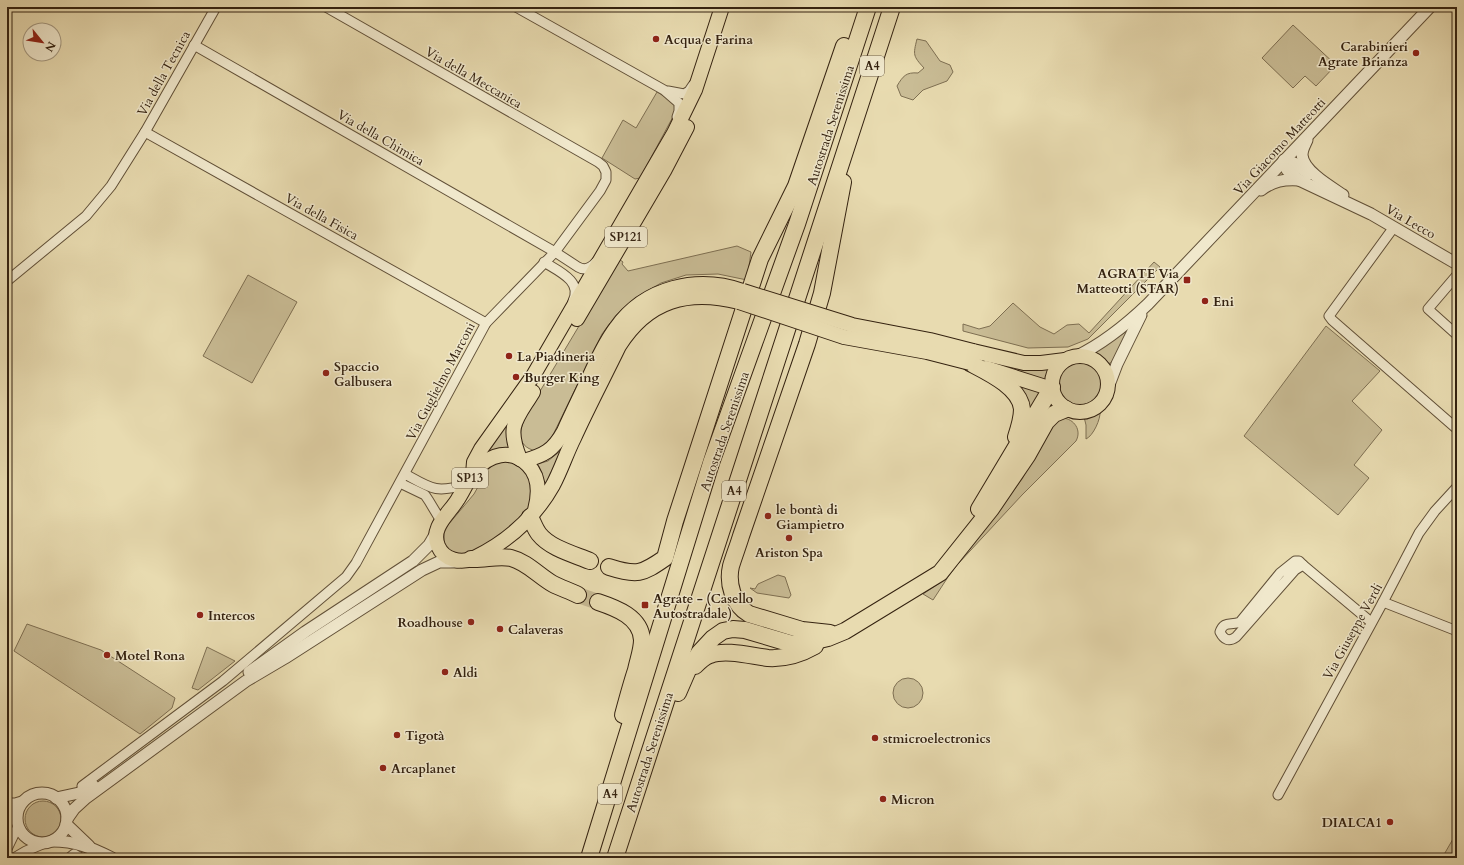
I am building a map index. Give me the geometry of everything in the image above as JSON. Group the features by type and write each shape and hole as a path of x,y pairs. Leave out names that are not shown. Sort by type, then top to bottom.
{"highway":[{"path":"609,567 628,573 636,573 648,569 665,558 675,520 760,259 796,186 849,33 863,7"},
{"name":"Autostrada Serenissima","path":"589,858 711,463 797,224 868,7"},
{"name":"Autostrada Serenissima","path":"615,858 892,7"},
{"path":"845,631 823,633 808,631 749,614 736,602 730,580 731,567 807,344 822,293 829,264 853,124"},
{"path":"971,357 1009,388 1020,403 1022,409 1019,428 1007,462"},
{"path":"947,566 973,518 1052,388"},
{"path":"683,681 700,661 705,657 714,654 729,653 769,658 792,656 806,651 828,638 845,631 940,573 991,509 1014,476 1046,422 1056,412 1066,409"},
{"path":"533,513 537,531 543,538 554,545 590,561"},
{"path":"466,561 502,557 515,560 554,584 578,595"},
{"path":"598,602 614,607 625,613 635,623 641,636 642,645 639,660 623,716 630,729"},
{"path":"619,858 683,681 694,661 709,641 717,635 729,630 745,630 792,644 828,638"}],"main road":[{"name":"SP121","path":"469,480 474,462 480,449 491,432 529,384 563,324 585,274 610,244 690,101 706,59 722,7"},
{"name":"SP121","path":"522,460 513,439 514,425 649,197 685,133 701,96 730,7"},
{"path":"556,354 558,344 588,292 590,286 585,274"},
{"path":"533,513 537,496 537,481 532,470 522,460 544,454 552,448 560,438 602,350 615,328 633,309 649,298 683,285 716,284 741,296 844,337 927,352 1024,363 1041,363 1071,358 1088,357 1099,363 1106,372 1108,385 1106,397 1096,408 1089,411 1081,412 1066,409 1057,400 1052,388 1052,379 1055,371 1059,365 1071,358"},
{"path":"439,527 438,544 442,552 452,559 466,561 512,534 533,513 554,484 573,440 613,360 626,335 634,326 655,309 684,298 703,296 741,296"},
{"path":"971,357 1052,388"},
{"name":"SP13","path":"439,527 454,506 469,480 483,463 498,455 509,454 522,460"}],"street":[{"name":"Via della Tecnica","path":"7,281 25,264 60,238 86,216 99,201 122,170 145,132 216,7"},
{"name":"Via della Meccanica","path":"326,7 598,162 603,166 606,172"},
{"path":"516,7 664,90 678,101 680,106 679,110 655,166"},
{"name":"Via Giacomo Matteotti","path":"1071,358 1112,336 1148,304 1430,7"},
{"name":"Via della Chimica","path":"194,45 555,252 585,274"},
{"path":"664,90 681,94 687,93 693,85 706,59"},
{"name":"Via Lecco","path":"1315,128 1303,148 1303,158 1307,167 1329,185"},
{"name":"Via della Fisica","path":"145,132 486,323"},
{"name":"Via Lecco","path":"1284,160 1287,170 1299,180 1371,214"},
{"name":"Via Lecco","path":"1284,160 1294,163 1371,214 1457,264"},
{"name":"Via Guglielmo Marconi","path":"54,797 78,788 94,778 223,681 308,609 338,586 349,574 486,323 555,252 600,191 606,180 606,172"},
{"name":"Via Lecco","path":"1247,199 1267,185 1276,181 1287,179 1299,180"},
{"path":"1394,228 1329,316 1457,429"},
{"path":"544,262 572,281 575,288 575,297 567,312 563,324"},
{"path":"1457,275 1428,309 1457,335"},
{"name":"Via Giacomo Matteotti","path":"1108,385 1117,364 1148,304"},
{"path":"402,478 438,490 446,490 469,480"},
{"path":"402,478 425,495 429,500 439,527"},
{"name":"Via Giuseppe Verdi","path":"1278,795 1383,602 1419,532 1435,511 1457,487"},
{"name":"SP13","path":"54,797 77,794 91,787 275,653 414,561 425,550 439,527"},
{"path":"14,858 26,850 49,842 61,834 74,808 86,798 246,681 285,658 422,570 439,562 466,561"},
{"path":"1303,565 1295,570 1236,637 1232,640 1227,640 1223,637 1220,632 1224,624 1235,624 1240,622 1280,573 1295,561 1299,561 1371,622"},
{"path":"1383,602 1457,631"},
{"path":"7,803 15,803 38,794 46,794 54,797 64,808 67,821 89,846"},
{"path":"7,849 18,822 19,809 25,800"},
{"path":"7,803 18,822 22,834 29,840 38,843 70,842 89,846 112,858"},
{"path":"69,858 74,854 82,858"}],"shaded area":[{"path":"1293,25 1336,65 1316,86 1305,76 1293,88 1262,58"},
{"path":"917,39 926,41 940,61 950,65 953,72 947,81 923,90 913,100 901,96 897,86 905,75 910,73 918,73 924,68 915,55"},
{"path":"657,92 674,102 675,113 640,178 635,179 602,158 623,120 636,128"},
{"path":"737,246 751,252 747,280 718,274 686,275 661,283 637,297 616,315 602,334 550,441 536,451 529,449 524,445 521,430 527,413 619,259 623,262 622,264 628,271"},
{"path":"1154,262 1160,267 1088,339 1068,347 1028,348 963,331 963,324 979,329 990,326 1013,303 1040,327 1054,334 1067,325 1079,324 1089,333"},
{"path":"248,275 297,302 252,383 203,356"},
{"path":"1326,326 1380,371 1352,401 1382,430 1354,465 1369,478 1338,515 1244,436"},
{"path":"1127,331 1112,362 1108,364 1096,352"},
{"path":"1076,362 1082,362 1097,369 1100,374 1102,385 1096,398 1081,405 1072,404 1065,399 1060,392 1059,384 1060,376 1066,368"},
{"path":"1050,368 1046,382 1007,370 1037,370"},
{"path":"1009,377 1043,389 1026,422"},
{"path":"1100,411 1096,427 1086,439 1086,425 1084,417 1096,414"},
{"path":"1063,418 1071,420 1076,426 1078,437 1076,441 1022,495 957,565 933,600 923,594 941,582 994,517 1022,479 1051,425"},
{"path":"511,419 511,450 482,459 490,446"},
{"path":"559,452 563,453 546,489 534,465 548,461"},
{"path":"507,460 525,469 531,480 533,492 528,511 490,544 461,556 447,549 444,542 444,533 448,525 474,494 489,467 497,462"},
{"path":"778,575 785,577 791,595 789,598 757,593 750,588 755,589 758,584"},
{"path":"27,624 101,650 175,698 172,708 140,734 14,651"},
{"path":"207,647 235,661 198,690 192,688"},
{"path":"908,678 919,682 923,693 919,704 908,708 897,704 893,693 897,682"},
{"path":"43,801 53,804 58,809 61,819 58,829 53,834 43,837 33,834 28,829 25,819 28,809 33,804"},
{"path":"1457,832 1457,858 1442,858"}],"tunnel":[{"path":"578,595 598,602"}],"place":[{"name":"Acqua e Farina","path":"656,39"},
{"name":"Carabinieri Agrate Brianza","path":"1416,53"},
{"name":"AGRATE Via Matteotti (STAR)","path":"1187,280"},
{"name":"Eni","path":"1205,301"},
{"name":"La Piadineria","path":"509,356"},
{"name":"Spaccio Galbusera","path":"326,373"},
{"name":"Burger King","path":"516,377"},
{"name":"le bontà di Giampietro","path":"768,516"},
{"name":"Ariston Spa","path":"789,538"},
{"name":"Agrate - (Casello Autostradale)","path":"645,605"},
{"name":"Intercos","path":"200,615"},
{"name":"Roadhouse","path":"471,622"},
{"name":"Calaveras","path":"500,629"},
{"name":"Motel Rona","path":"107,655"},
{"name":"Aldi","path":"445,672"},
{"name":"Tigotà","path":"397,735"},
{"name":"stmicroelectronics","path":"875,738"},
{"name":"Arcaplanet","path":"383,768"},
{"name":"Micron","path":"883,799"},
{"name":"DIALCA1","path":"1390,822"}]}
